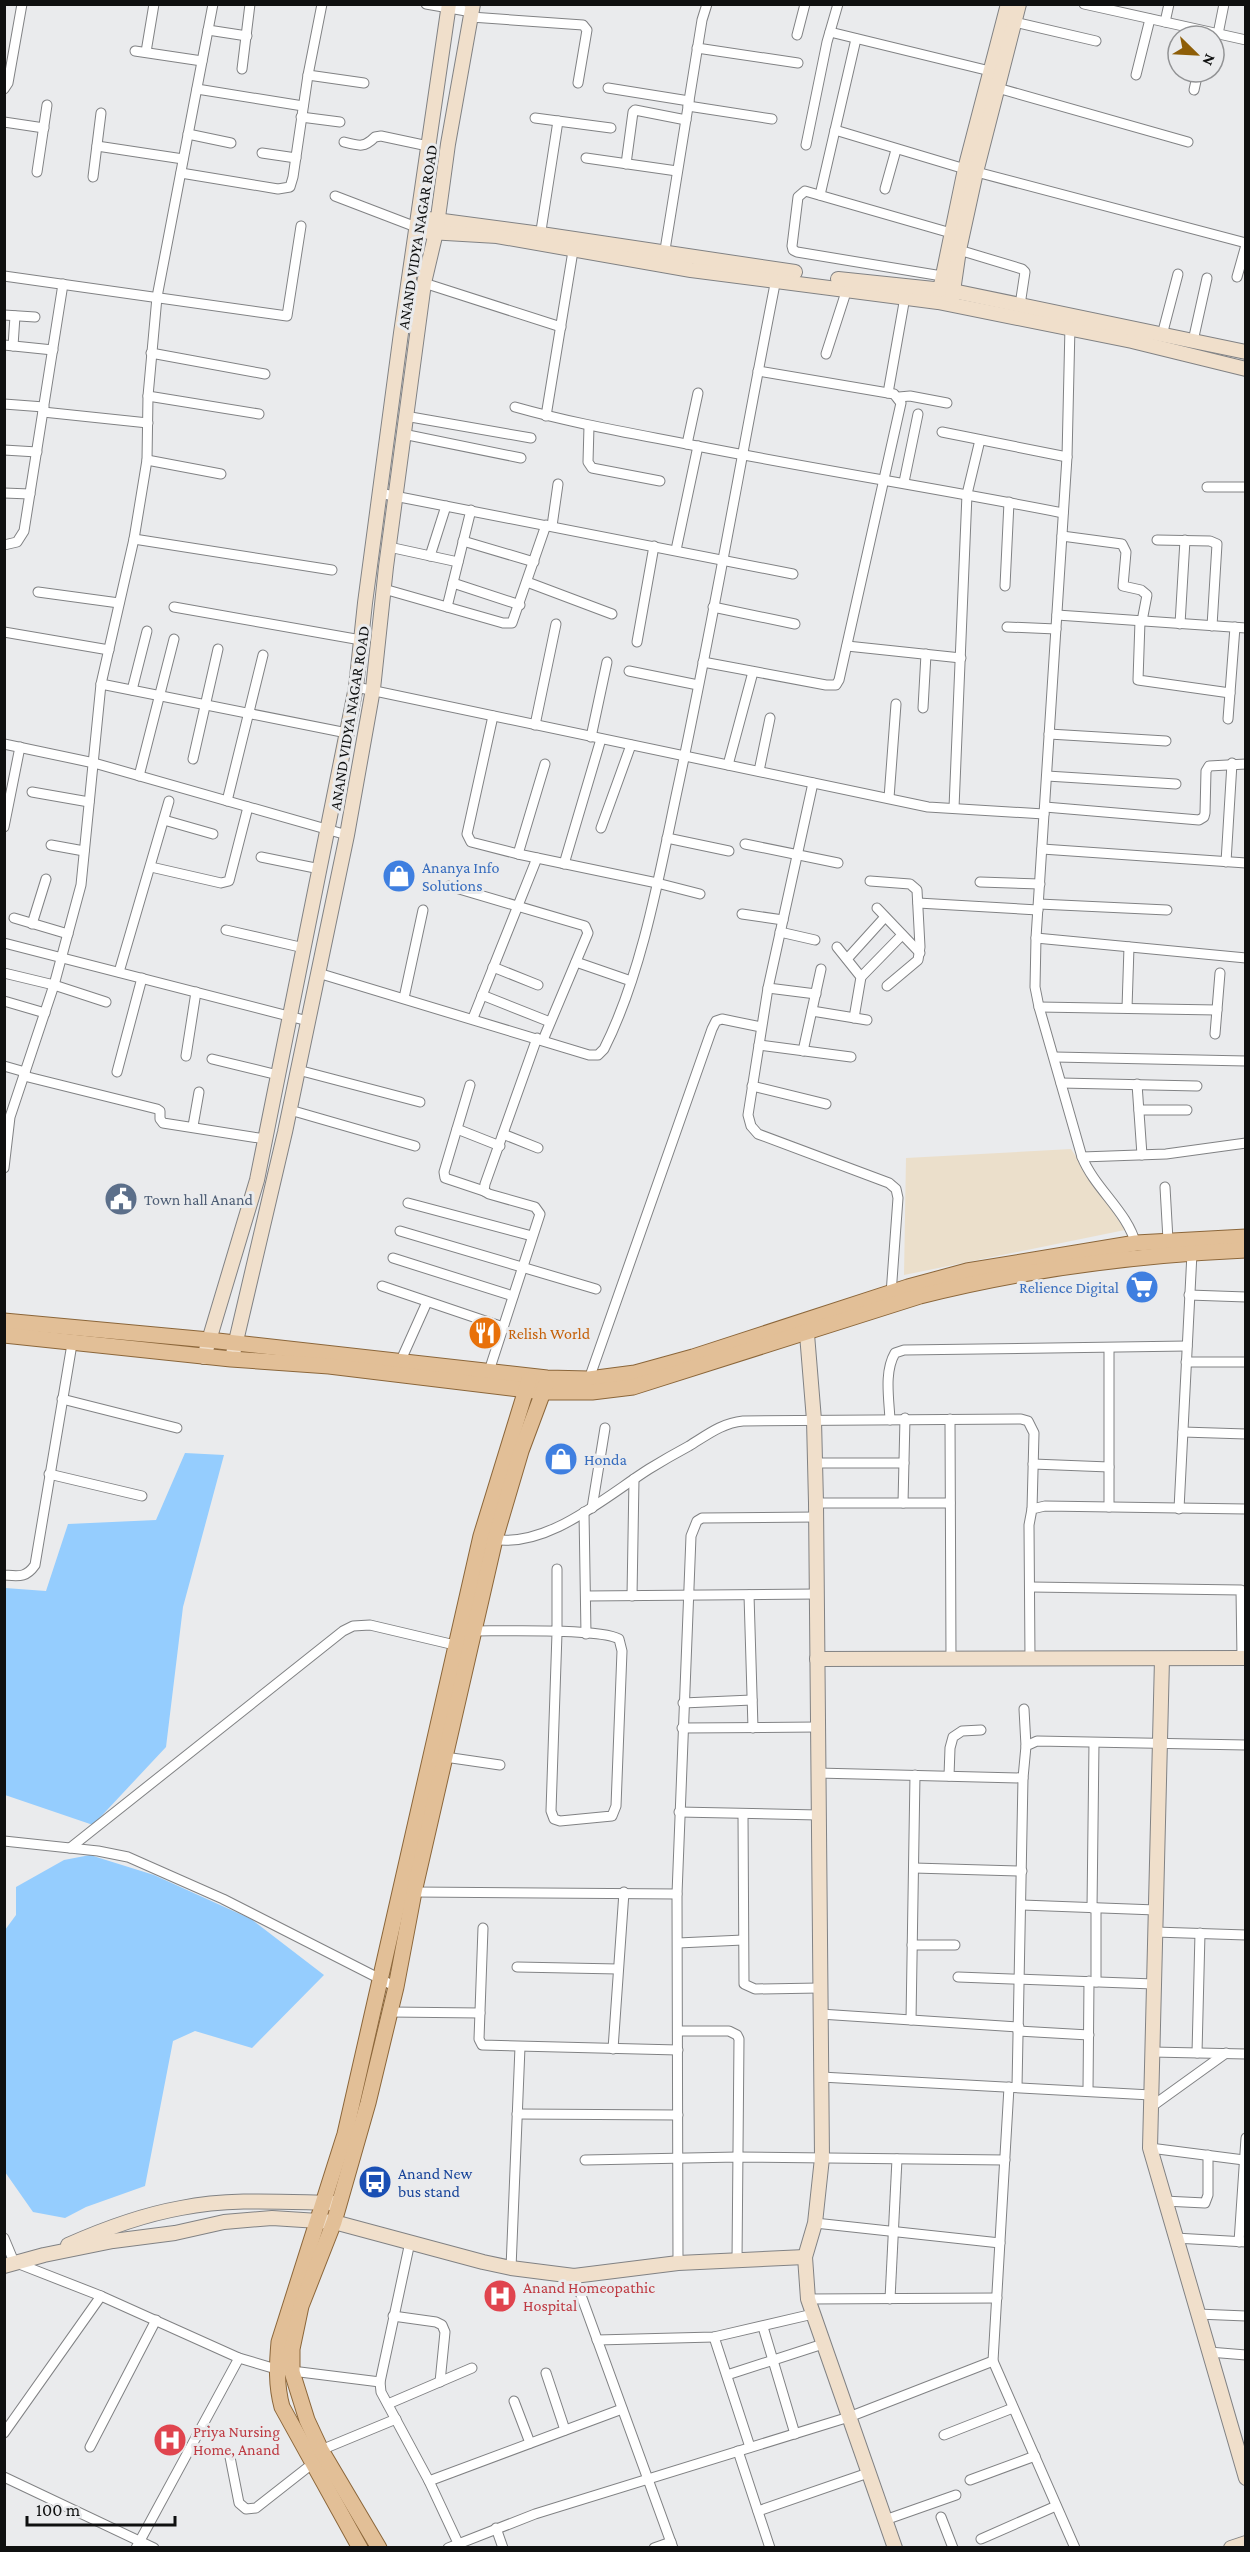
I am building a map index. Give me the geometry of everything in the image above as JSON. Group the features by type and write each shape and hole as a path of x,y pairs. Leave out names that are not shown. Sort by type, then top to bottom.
{"main road":[{"path":"4,1335 204,1357 528,1383 592,1392 633,1387 967,1271 1136,1243 1245,1237"},
{"path":"891,1299 1047,1270 1192,1253 1245,1250"},
{"path":"4,1322 401,1360 489,1371 528,1383"},
{"path":"545,1385 635,1374 806,1327"},
{"path":"379,2547 321,2450 284,2371 282,2331 345,2134 488,1538 528,1383"},
{"path":"488,1538 545,1385"},
{"path":"360,2547 312,2464 282,2407 277,2390 292,2349 301,2306 334,2222 368,2103 396,1987 414,1892 445,1758 462,1647"}],"street":[{"path":"4,88 8,83 22,4"},
{"path":"146,52 154,4"},
{"path":"5,1167 7,1117 25,1074 54,986 81,885 101,684 134,539 147,460 148,396 157,297 213,4"},
{"path":"242,69 250,4"},
{"path":"181,173 285,189 292,182 308,75 322,4"},
{"path":"426,4 582,25 587,30 578,83"},
{"path":"663,259 697,48 707,4"},
{"path":"797,35 805,4"},
{"path":"806,145 838,4"},
{"path":"945,293 951,234 970,171 1008,4"},
{"path":"992,81 1019,4"},
{"path":"1084,4 1172,24"},
{"path":"1165,22 1169,4"},
{"path":"1220,24 1224,4"},
{"name":"ANAND VIDYA NAGAR ROAD","path":"204,1357 257,1180 356,687 416,225 449,6"},
{"name":"ANAND VIDYA NAGAR ROAD","path":"231,1359 290,1110 347,835 373,689 405,416 424,283 436,226 472,11"},
{"path":"1136,75 1150,19"},
{"path":"1014,22 1096,41"},
{"path":"208,30 247,36"},
{"path":"830,32 1188,142"},
{"path":"1226,36 1245,40"},
{"path":"820,195 856,39"},
{"path":"697,48 798,63"},
{"path":"135,51 202,61"},
{"path":"308,75 364,83"},
{"path":"1194,90 1195,84"},
{"path":"608,88 772,119"},
{"path":"197,89 303,106"},
{"path":"37,172 47,105"},
{"path":"626,164 635,110 686,120"},
{"path":"93,177 101,113"},
{"path":"301,117 340,122"},
{"path":"534,118 611,128"},
{"path":"540,239 558,121"},
{"path":"4,122 44,128"},
{"path":"835,130 970,171 1245,244 1237,277"},
{"path":"188,134 231,143"},
{"path":"344,142 362,147 367,146 375,137 381,136 428,146"},
{"path":"97,146 183,159"},
{"path":"885,189 896,150"},
{"path":"262,153 296,158"},
{"path":"586,158 677,171"},
{"path":"945,293 959,250 970,171"},
{"path":"951,234 805,191 798,197 793,250 839,259 945,293 1070,321 1162,335 1245,352"},
{"path":"335,196 416,225 497,236 540,239 776,279 945,293 1020,305 1132,341 1245,369"},
{"path":"4,276 287,316 302,226"},
{"path":"540,239 573,251 663,259 905,297 945,293"},
{"path":"959,250 1022,269 1025,272 1020,305"},
{"path":"546,416 573,251"},
{"path":"826,354 839,285 839,259"},
{"path":"1162,335 1178,274"},
{"path":"1193,341 1207,278"},
{"path":"318,973 473,1018 588,1055 598,1054 604,1049 631,981 657,883 685,756 776,279"},
{"path":"424,283 561,327"},
{"path":"4,545 17,542 24,531 63,284"},
{"path":"888,393 905,297"},
{"path":"35,317 10,315 9,346 52,350"},
{"path":"1070,321 1067,457 1036,938 1035,987 1082,1157 1091,1176 1129,1227 1136,1243 1138,1259"},
{"path":"151,353 265,374"},
{"path":"758,371 888,393 899,397 910,396 947,403"},
{"path":"687,444 698,393"},
{"path":"148,396 259,414"},
{"path":"703,662 832,686 839,680 886,479 901,403 899,397"},
{"path":"4,404 148,423"},
{"path":"515,407 589,426 743,456 904,482 1063,513"},
{"path":"904,482 918,414"},
{"path":"405,416 531,438"},
{"path":"589,426 588,462 592,468 660,481"},
{"path":"942,432 1067,457"},
{"path":"403,434 521,458"},
{"path":"954,808 967,494 980,440"},
{"path":"676,550 698,446"},
{"path":"4,450 37,452"},
{"path":"147,460 221,474"},
{"path":"384,589 508,624 514,620 549,525 558,484"},
{"path":"1207,487 1245,487"},
{"path":"4,493 30,494"},
{"path":"380,493 793,574"},
{"path":"1005,586 1010,502"},
{"path":"430,556 446,506"},
{"path":"447,607 471,510"},
{"path":"1062,536 1122,544 1126,552 1123,586 1128,589 1141,590 1147,595 1141,621 1138,680 1230,693"},
{"path":"134,539 332,570"},
{"path":"1157,540 1210,541 1217,544 1212,626"},
{"path":"1180,624 1185,540"},
{"path":"463,541 534,562"},
{"path":"637,642 654,546"},
{"path":"389,548 458,562"},
{"path":"527,582 612,614"},
{"path":"453,583 520,605"},
{"path":"38,592 120,603"},
{"path":"174,608 361,640"},
{"path":"713,608 795,624"},
{"path":"1057,615 1245,628"},
{"path":"535,725 556,624"},
{"path":"1007,627 1056,629"},
{"path":"1228,719 1235,627"},
{"path":"132,690 147,631"},
{"path":"4,632 109,650"},
{"path":"139,776 174,639"},
{"path":"847,646 961,658"},
{"path":"193,759 218,649"},
{"path":"923,708 926,654"},
{"path":"227,801 263,655"},
{"path":"564,864 596,738 608,663"},
{"path":"629,671 698,685"},
{"path":"728,765 753,672"},
{"path":"101,684 347,733"},
{"path":"356,687 928,807 1044,810 1199,820 1206,813 1206,771 1209,766 1245,764"},
{"path":"889,798 896,704"},
{"path":"493,716 467,834 471,842 700,894"},
{"path":"759,771 770,718"},
{"path":"1049,734 1166,741"},
{"path":"4,744 94,763 347,835"},
{"path":"601,828 631,745"},
{"path":"4,826 20,747"},
{"path":"1226,862 1232,763"},
{"path":"518,854 545,764"},
{"path":"1047,776 1176,784"},
{"path":"813,783 768,988 748,1115 751,1126 758,1134 889,1184 896,1189 898,1198 891,1299"},
{"path":"32,792 89,802"},
{"path":"119,972 169,801"},
{"path":"151,867 221,883 229,881 248,807"},
{"path":"164,820 213,834"},
{"path":"667,838 729,850"},
{"path":"745,844 838,863"},
{"path":"51,845 84,851"},
{"path":"1042,849 1245,863"},
{"path":"261,857 320,869"},
{"path":"473,1018 537,858"},
{"path":"32,924 46,879"},
{"path":"870,881 914,886 918,903 920,953 913,965 887,986"},
{"path":"980,882 1040,884"},
{"path":"449,886 585,926 588,933 550,1022 540,1039 503,1134 484,1191"},
{"path":"918,903 1167,910"},
{"path":"877,908 920,953"},
{"path":"404,998 423,910"},
{"path":"742,914 783,920"},
{"path":"847,959 885,917"},
{"path":"14,918 68,934"},
{"path":"226,930 304,948"},
{"path":"780,932 815,940"},
{"path":"854,1018 861,977 902,935"},
{"path":"1036,938 1245,958"},
{"path":"4,943 308,1021"},
{"path":"837,947 861,977"},
{"path":"1127,1008 1129,947"},
{"path":"576,962 631,981"},
{"path":"494,967 538,985"},
{"path":"803,1051 821,969"},
{"path":"1215,1034 1220,973"},
{"path":"4,974 106,1002"},
{"path":"117,1072 142,978"},
{"path":"768,988 816,994"},
{"path":"186,1056 196,992"},
{"path":"482,995 550,1022"},
{"path":"4,1001 45,1013"},
{"path":"1039,1007 1217,1010"},
{"path":"812,1011 867,1020"},
{"path":"589,1379 712,1029 716,1021 722,1018 761,1027"},
{"path":"759,1045 851,1057"},
{"path":"1055,1057 1245,1061"},
{"path":"212,1059 278,1075"},
{"path":"4,1066 25,1074 157,1109 160,1111 160,1119 163,1123 193,1126 265,1140"},
{"path":"298,1070 420,1102"},
{"path":"1061,1083 1197,1086"},
{"path":"1137,1084 1142,1155"},
{"path":"470,1085 444,1172 445,1179 538,1209 540,1214 489,1371"},
{"path":"752,1086 826,1104"},
{"path":"193,1126 198,1092"},
{"path":"290,1110 415,1146"},
{"path":"1139,1110 1187,1110"},
{"path":"457,1129 500,1146"},
{"path":"503,1134 538,1148"},
{"path":"1082,1157 1142,1155 1245,1143"},
{"path":"1165,1187 1168,1240"},
{"path":"408,1203 532,1236"},
{"path":"400,1231 596,1290"},
{"path":"1179,1509 1192,1253"},
{"path":"393,1258 513,1296"},
{"path":"382,1286 503,1328"},
{"path":"1189,1295 1245,1297"},
{"path":"401,1360 427,1302"},
{"path":"806,1327 814,1420 816,1510 822,2158 815,2223 805,2257 808,2299 894,2547"},
{"path":"4,1575 22,1577 28,1574 35,1565 72,1344"},
{"path":"890,1420 888,1372 895,1353 904,1350 1187,1346"},
{"path":"1108,1348 1109,1507"},
{"path":"1186,1362 1245,1362"},
{"path":"62,1399 177,1428"},
{"path":"488,1538 531,1537 588,1510 634,1479 724,1425 743,1421 814,1420 1014,1418 1028,1421 1034,1433 1032,1509 1029,1525 1030,1659"},
{"path":"903,1503 905,1419"},
{"path":"950,1419 951,1659"},
{"path":"586,1634 588,1510 605,1428"},
{"path":"1183,1432 1245,1434"},
{"path":"815,1463 904,1462"},
{"path":"1033,1464 1109,1467"},
{"path":"49,1474 142,1496"},
{"path":"632,1596 634,1479"},
{"path":"678,2263 677,1894 691,1536 697,1521 702,1518 903,1503 950,1503"},
{"path":"1032,1509 1045,1506 1245,1509"},
{"path":"467,1630 557,1633 586,1634 613,1636 619,1639 622,1644 616,1806 612,1816 560,1821 554,1819 551,1811 557,1633 557,1569"},
{"path":"817,1659 1244,1658 1241,1590 1031,1587"},
{"path":"586,1596 817,1594"},
{"path":"749,1595 753,1728"},
{"path":"70,1848 343,1630 353,1626 370,1625 462,1647"},
{"path":"1162,1659 1150,2148 1197,2313 1240,2443 1245,2478"},
{"path":"683,1703 752,1700"},
{"path":"1024,1709 1026,1746 1023,1778 1019,2029 1005,2160 993,2361 1075,2547"},
{"path":"682,1728 817,1727"},
{"path":"949,1776 950,1748 953,1737 962,1731 981,1730"},
{"path":"1026,1746 1037,1742 1245,1745"},
{"path":"1088,2091 1093,1982 1094,1743"},
{"path":"445,1758 500,1765"},
{"path":"817,1773 1023,1778"},
{"path":"911,2020 915,1775"},
{"path":"679,1812 818,1815"},
{"path":"743,1814 744,1984 750,1988 819,1988"},
{"path":"4,1841 128,1857 223,1899 396,1987"},
{"path":"914,1868 1022,1871"},
{"path":"414,1892 677,1894"},
{"path":"613,2049 624,1892"},
{"path":"1022,1905 1156,1910"},
{"path":"483,1928 479,2039 482,2045 678,2049"},
{"path":"1155,1932 1245,1935"},
{"path":"1197,2053 1200,1934"},
{"path":"678,1943 743,1940"},
{"path":"912,1945 955,1945"},
{"path":"517,1967 618,1969"},
{"path":"958,1977 1154,1984"},
{"path":"390,2012 480,2013"},
{"path":"820,2014 1089,2035"},
{"path":"678,2031 729,2031 737,2035 739,2039 737,2260"},
{"path":"511,2268 520,2047"},
{"path":"1152,2052 1245,2054"},
{"path":"821,2077 1088,2091 1151,2101 1226,2053"},
{"path":"517,2114 678,2115"},
{"path":"1175,2238 1242,2242 1245,2138"},
{"path":"1150,2148 1245,2160"},
{"path":"1164,2200 1205,2203 1208,2195 1208,2155"},
{"path":"585,2160 738,2157 1005,2160"},
{"path":"890,2299 897,2159"},
{"path":"44,2255 111,2226 182,2207 294,2201 339,2204"},
{"path":"9,2264 113,2241 175,2233 224,2222 272,2218 334,2222 511,2268 574,2276 678,2263 805,2257"},
{"path":"815,2223 1000,2243"},
{"path":"4,2238 9,2264"},
{"path":"410,2242 380,2382 381,2392 429,2481 458,2543"},
{"path":"9,2264 101,2296 239,2358 284,2371 380,2382"},
{"path":"574,2276 672,2544 654,2547"},
{"path":"4,2433 101,2296"},
{"path":"808,2299 997,2298"},
{"path":"1197,2313 1245,2316"},
{"path":"597,2340 714,2337 813,2314"},
{"path":"393,2316 436,2322 442,2325 445,2332 440,2382"},
{"path":"90,2447 156,2320"},
{"path":"763,2327 795,2434"},
{"path":"714,2337 750,2447"},
{"path":"727,2375 823,2344"},
{"path":"1209,2352 1245,2355"},
{"path":"138,2544 239,2358"},
{"path":"448,2547 535,2514 849,2417 993,2361"},
{"path":"388,2404 472,2367"},
{"path":"546,2373 565,2430"},
{"path":"514,2401 530,2443"},
{"path":"944,2435 1013,2408"},
{"path":"429,2481 622,2409"},
{"path":"321,2450 396,2420"},
{"path":"738,2451 770,2547"},
{"path":"970,2480 1035,2456"},
{"path":"230,2457 239,2503 246,2509 256,2508 312,2464"},
{"path":"758,2511 868,2473"},
{"path":"4,2477 138,2544 154,2547"},
{"path":"885,2520 956,2495"},
{"path":"981,2539 1056,2506"},
{"path":"941,2517 953,2547"},
{"path":"496,2529 503,2547"},
{"path":"1231,2547 1245,2542"}],"shaded area":[{"path":"1071,1149 1125,1230 904,1275 906,1158"}],"water":[{"path":"185,1453 224,1455 183,1607 166,1747 93,1825 5,1795 5,1588 46,1591 68,1524 156,1520"},
{"path":"90,1855 154,1875 251,1919 324,1975 252,2048 195,2031 173,2041 145,2186 86,2207 65,2218 33,2212 5,2172 5,1930 16,1915 16,1887 64,1860"}],"place":[{"name":"Ananya Info Solutions","path":"399,876"},
{"name":"Town hall Anand","path":"121,1199"},
{"name":"Relience Digital","path":"1142,1287"},
{"name":"Relish World","path":"485,1333"},
{"name":"Honda","path":"561,1459"},
{"name":"Anand New bus stand","path":"375,2182"},
{"name":"Anand Homeopathic Hospital","path":"500,2296"},
{"name":"Priya Nursing Home, Anand","path":"170,2440"}]}
